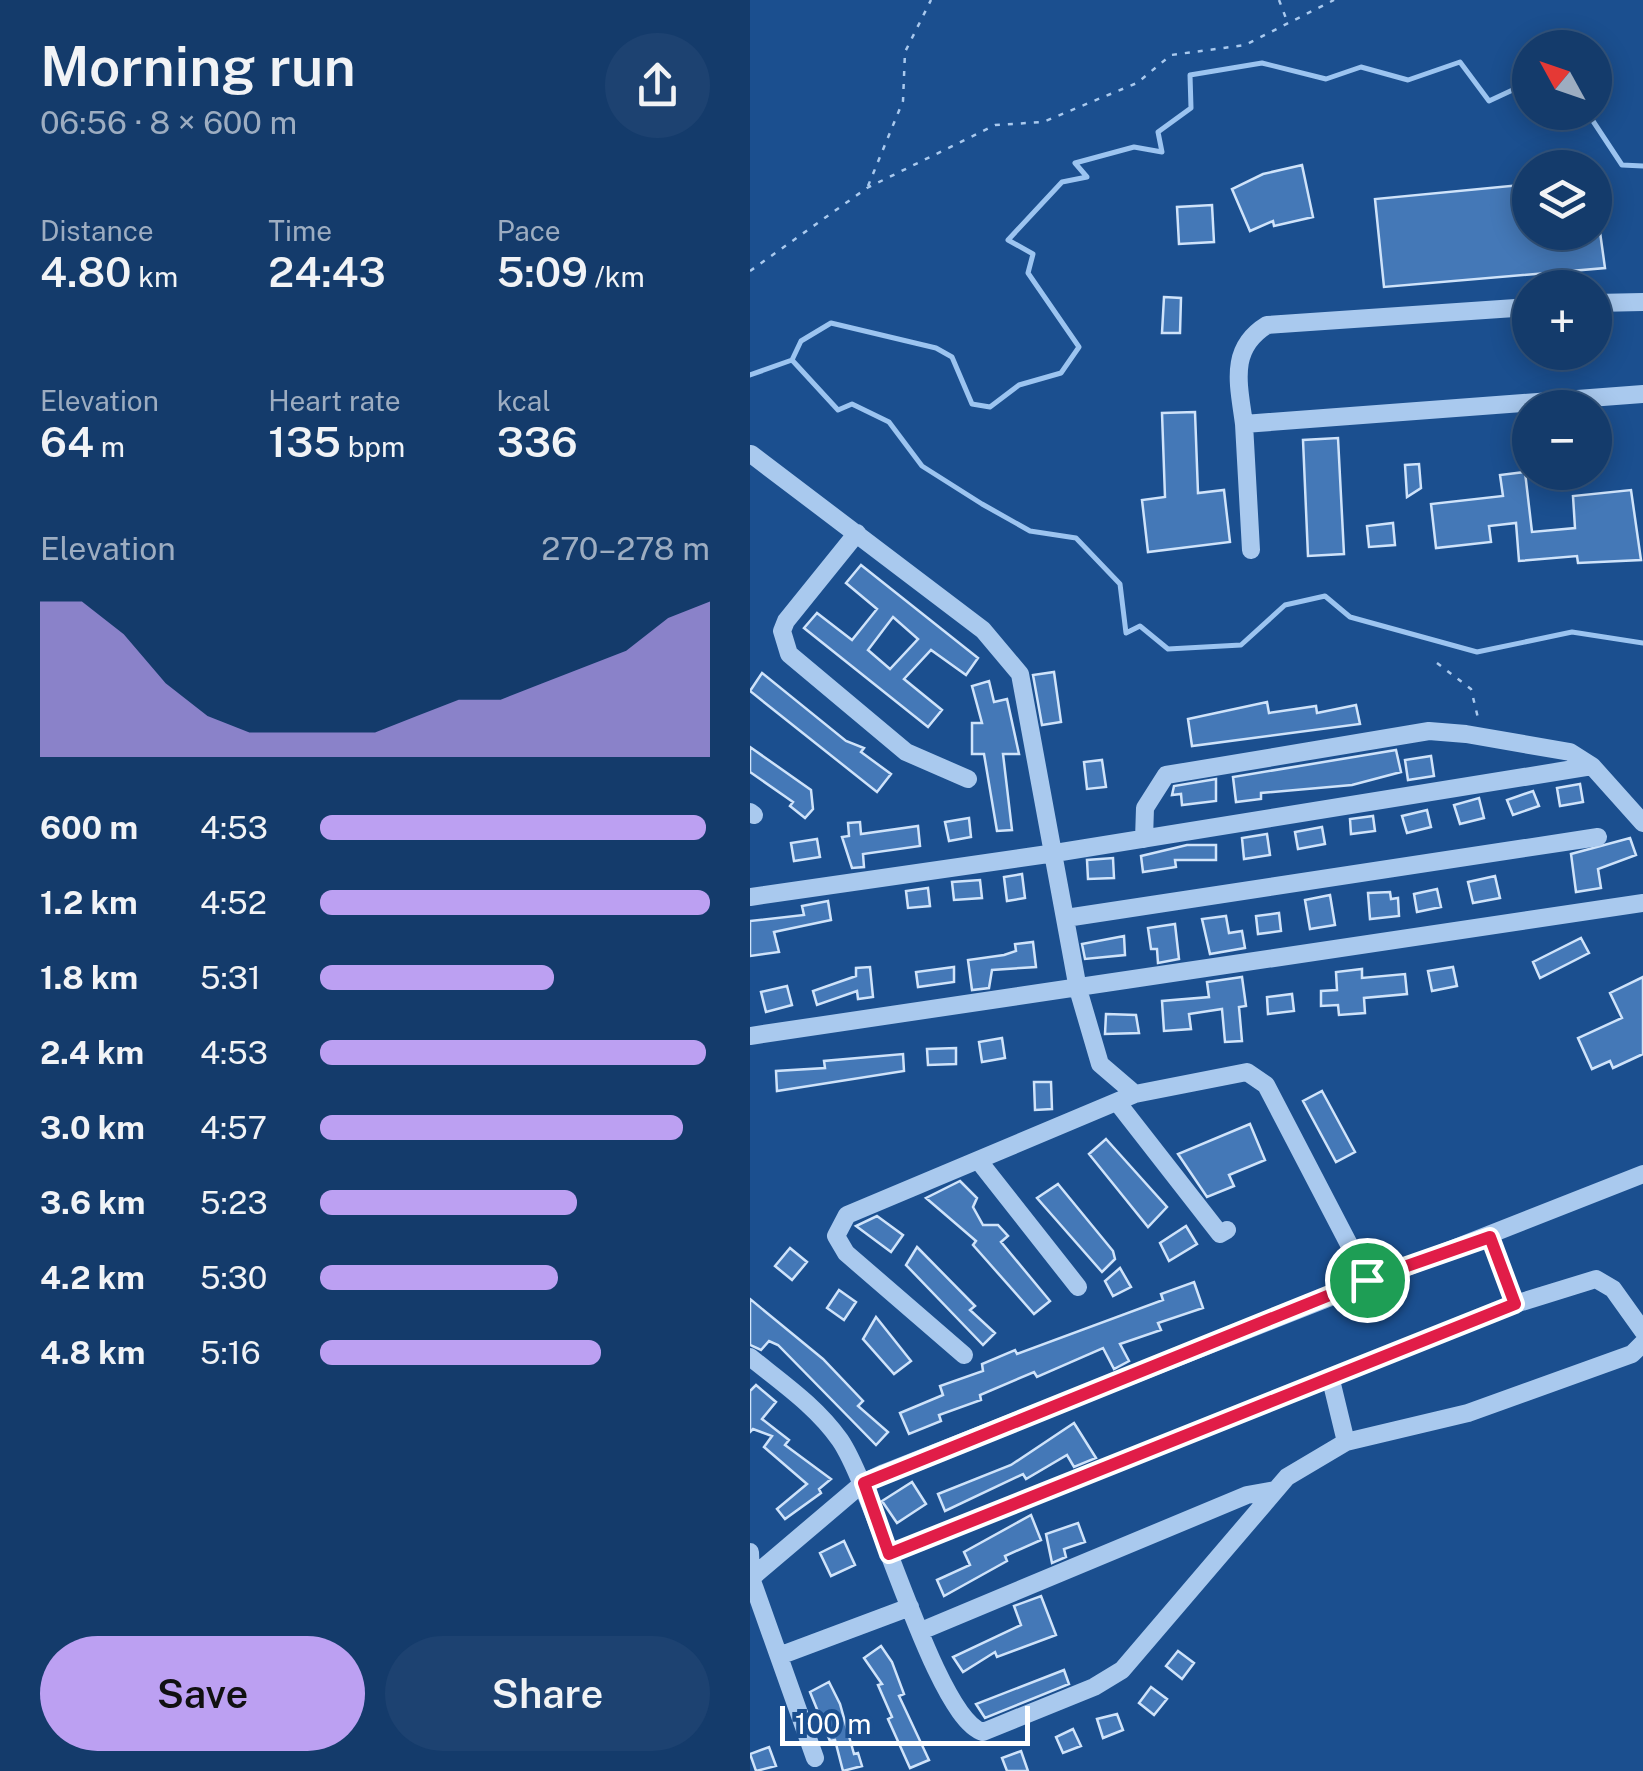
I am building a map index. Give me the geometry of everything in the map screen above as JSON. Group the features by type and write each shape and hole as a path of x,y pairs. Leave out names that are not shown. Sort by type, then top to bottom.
{"street":[{"path":"1612,303 1643,302"},
{"path":"1251,550 1239,358 1244,344 1268,325 1512,309"},
{"path":"1244,424 1643,394"},
{"path":"751,454 983,630 1020,674 1078,989 1100,1064 1136,1094"},
{"path":"858,532 786,621 783,643 789,654 906,752 968,780"},
{"path":"1144,839 1145,808 1166,774 1429,731 1477,735 1570,752 1592,766 1643,823"},
{"path":"750,896 1055,853 1592,766"},
{"path":"1066,918 1598,837"},
{"path":"750,1036 1643,903"},
{"path":"964,1354 846,1253 836,1236 846,1216 1136,1094 1224,1074 1248,1072 1266,1085 1367,1280"},
{"path":"1117,1102 1220,1234 1227,1230"},
{"path":"978,1160 1078,1287"},
{"path":"750,1578 864,1483 1367,1280 1490,1237 1643,1174"},
{"path":"1490,1237 1515,1304"},
{"path":"889,1554 1515,1304 1602,1279 1643,1331"},
{"path":"750,1357 818,1412 864,1483 910,1608 956,1711 974,1729 992,1729 1094,1687 1122,1670 1275,1490 1307,1461 1346,1442 1468,1413 1632,1354 1643,1343"},
{"path":"1331,1380 1346,1442"},
{"path":"921,1631 1247,1495 1275,1490"},
{"path":"750,1552 750,1578 815,1758"},
{"path":"778,1656 910,1608"}],"path":[{"path":"867,188 903,101 905,52 931,0"},
{"path":"1279,0 1288,22"},
{"path":"750,271 867,188 995,125 1043,122 1137,83 1171,56 1245,45 1334,0"},
{"path":"1437,663 1471,688 1477,735"}],"building":[{"path":"1302,165 1313,217 1274,226 1273,221 1250,231 1232,189 1263,174"},
{"path":"1512,186 1512,250 1602,250 1605,268 1512,270 1512,276 1384,287 1375,199"},
{"path":"1212,205 1214,242 1179,244 1177,207"},
{"path":"1164,297 1181,298 1180,333 1162,333"},
{"path":"1195,412 1198,493 1224,490 1230,542 1148,552 1142,500 1165,497 1162,413"},
{"path":"1338,438 1344,554 1308,556 1303,440"},
{"path":"1419,464 1421,488 1407,497 1405,465"},
{"path":"1512,474 1512,490 1527,490 1532,532 1575,528 1573,496 1631,490 1641,560 1578,563 1577,556 1519,561 1516,523 1489,526 1491,542 1436,548 1431,504 1503,496 1500,475"},
{"path":"1393,523 1395,545 1369,547 1367,526"},
{"path":"861,565 978,658 966,675 931,650 904,679 942,710 928,727 804,628 817,613 852,640 877,609 846,583","holes":["893,617 918,639 890,669 868,650"]},
{"path":"1054,672 1061,722 1042,725 1033,675"},
{"path":"762,673 846,741 864,748 861,752 891,774 877,792 750,691"},
{"path":"989,681 994,702 1007,699 1019,754 1003,754 1012,830 997,831 984,754 972,754 972,723 982,723 972,686"},
{"path":"1267,702 1269,713 1316,706 1317,713 1356,705 1360,724 1192,746 1188,719"},
{"path":"750,747 811,790 813,809 805,818 790,806 793,802 750,772"},
{"path":"1396,750 1401,772 1352,785 1261,793 1261,799 1236,802 1233,777"},
{"path":"1431,756 1434,776 1408,780 1405,760"},
{"path":"1102,760 1106,787 1087,789 1084,762"},
{"path":"1216,779 1216,801 1182,805 1181,794 1172,795 1174,786"},
{"path":"1580,784 1583,802 1560,806 1557,788"},
{"path":"1533,791 1539,806 1513,815 1507,800"},
{"path":"1479,798 1484,818 1460,824 1454,805"},
{"path":"1427,810 1431,827 1407,833 1402,816"},
{"path":"1373,816 1375,831 1351,834 1350,819"},
{"path":"969,818 971,837 949,841 945,822"},
{"path":"860,822 861,834 918,826 920,846 863,854 864,867 852,868 842,837 849,836 848,823"},
{"path":"1322,827 1325,844 1298,849 1295,832"},
{"path":"1267,834 1270,855 1244,859 1242,838"},
{"path":"1630,838 1636,855 1598,869 1601,888 1576,892 1571,854"},
{"path":"817,839 820,857 794,861 791,843"},
{"path":"1187,845 1216,845 1216,860 1175,860 1176,867 1143,872 1141,856"},
{"path":"1113,858 1114,878 1088,879 1087,860"},
{"path":"1022,874 1025,898 1007,901 1004,877"},
{"path":"1495,876 1500,898 1473,903 1468,882"},
{"path":"980,880 982,898 954,900 952,882"},
{"path":"928,888 930,906 908,908 906,891"},
{"path":"1437,889 1441,907 1417,912 1414,894"},
{"path":"1390,892 1391,899 1398,898 1399,916 1370,919 1368,893"},
{"path":"1330,895 1335,925 1310,929 1305,900"},
{"path":"828,901 831,920 774,932 779,952 750,956 750,921 804,915 802,906"},
{"path":"1279,913 1281,931 1258,934 1256,916"},
{"path":"1226,916 1229,933 1242,931 1245,948 1210,954 1202,919"},
{"path":"1175,924 1179,959 1158,963 1148,928"},
{"path":"1124,936 1125,955 1085,959 1082,944"},
{"path":"1581,938 1589,953 1540,978 1533,962"},
{"path":"1033,942 1036,967 992,970 989,988 972,990 968,960 1004,955 1016,951 1015,944"},
{"path":"870,967 873,997 858,999 857,991 817,1005 813,991 856,976 856,968"},
{"path":"954,967 954,982 918,987 916,972"},
{"path":"1453,967 1457,986 1432,991 1428,971"},
{"path":"1362,969 1362,978 1405,974 1407,994 1364,998 1365,1013 1339,1015 1338,1005 1321,1006 1321,991 1337,990 1336,972"},
{"path":"1242,977 1246,1006 1239,1007 1242,1041 1225,1042 1222,1009 1189,1014 1191,1029 1164,1031 1162,1001 1209,997 1207,982"},
{"path":"1643,977 1643,1054 1613,1068 1610,1061 1592,1069 1578,1038 1622,1018 1610,993"},
{"path":"787,986 792,1005 766,1012 761,992"},
{"path":"1292,994 1294,1011 1268,1014 1267,997"},
{"path":"1106,1014 1136,1015 1139,1033 1105,1034"},
{"path":"1002,1038 1005,1058 982,1062 979,1042"},
{"path":"956,1048 956,1064 928,1065 927,1049"},
{"path":"903,1054 904,1071 777,1091 776,1071 825,1068 824,1061"},
{"path":"1034,1082 1051,1082 1052,1109 1035,1110"},
{"path":"1322,1091 1355,1152 1336,1162 1303,1101"},
{"path":"1250,1124 1265,1160 1229,1175 1234,1186 1207,1197 1178,1154"},
{"path":"1106,1139 1167,1207 1148,1227 1089,1154"},
{"path":"960,1181 977,1198 973,1207 983,1225 998,1225 1008,1236 1001,1242 1050,1301 1034,1314 973,1245 976,1241 926,1198"},
{"path":"1058,1184 1113,1251 1115,1259 1102,1272 1037,1198"},
{"path":"877,1216 903,1235 891,1252 856,1226"},
{"path":"1186,1226 1197,1244 1169,1261 1160,1243"},
{"path":"917,1247 975,1306 970,1310 995,1333 983,1345 906,1265"},
{"path":"790,1248 807,1262 792,1280 775,1266"},
{"path":"1120,1268 1131,1287 1113,1296 1105,1281"},
{"path":"1194,1282 1203,1308 1158,1323 1161,1330 1120,1344 1129,1361 1114,1369 1103,1348 1037,1377 1034,1372 980,1395 981,1400 939,1415 941,1421 909,1434 900,1413 943,1395 940,1386 983,1371 982,1364 1015,1350 1017,1354 1163,1300 1161,1294"},
{"path":"839,1290 856,1302 844,1320 827,1308"},
{"path":"750,1299 823,1359 863,1401 858,1406 888,1432 876,1445 778,1345 769,1341 761,1350 750,1345"},
{"path":"876,1317 911,1361 894,1374 863,1339"},
{"path":"756,1385 776,1402 762,1419 789,1440 785,1445 831,1479 819,1489 821,1493 785,1519 777,1509 807,1484 764,1447 772,1436 753,1429 750,1432 750,1391"},
{"path":"1074,1423 1096,1458 1074,1467 1067,1455 1026,1479 1023,1474 945,1511 938,1494 1011,1465"},
{"path":"912,1482 926,1504 897,1523 882,1501"},
{"path":"1031,1515 1041,1540 1005,1556 1007,1561 944,1596 937,1580 970,1565 964,1552"},
{"path":"1078,1523 1085,1542 1064,1549 1066,1557 1052,1563 1046,1534"},
{"path":"844,1541 855,1565 831,1576 820,1553"},
{"path":"1041,1596 1056,1635 997,1657 995,1652 963,1672 953,1657 1021,1625 1014,1606"},
{"path":"881,1646 892,1662 904,1694 899,1696 929,1760 910,1768 888,1719 892,1717 878,1685 882,1684 864,1658"},
{"path":"1178,1651 1194,1663 1182,1679 1166,1666"},
{"path":"1064,1670 1069,1684 985,1718 976,1704"},
{"path":"829,1682 840,1704 854,1754 858,1753 862,1766 843,1771 835,1740 830,1741 810,1692"},
{"path":"1151,1687 1167,1699 1154,1715 1139,1703"},
{"path":"1117,1714 1123,1730 1103,1738 1097,1719"},
{"path":"1073,1729 1081,1746 1063,1753 1056,1737"},
{"path":"769,1747 776,1766 756,1771 750,1754"},
{"path":"1021,1751 1028,1771 1007,1771 1002,1758"}],"waterway":[{"path":"792,360 801,341 831,323 936,348 952,357 972,404 990,407 1019,385 1061,373 1079,347 1028,273 1033,254 1008,240 1062,182 1087,177 1075,163 1134,147 1162,152 1158,132 1191,108 1190,75 1262,63 1326,79 1361,67 1408,80 1460,62 1489,101 1512,90"},
{"path":"1599,130 1622,165 1643,166"},
{"path":"750,375 792,360 838,410 852,404 889,422 922,466 982,504 1030,531 1076,538 1120,584 1126,633 1140,626 1168,649 1241,645 1285,605 1325,596 1350,617 1477,652 1572,632 1643,643"}],"route":[{"path":"1490,1237 1515,1304 889,1554 864,1483 1367,1280 1490,1237"}]}
